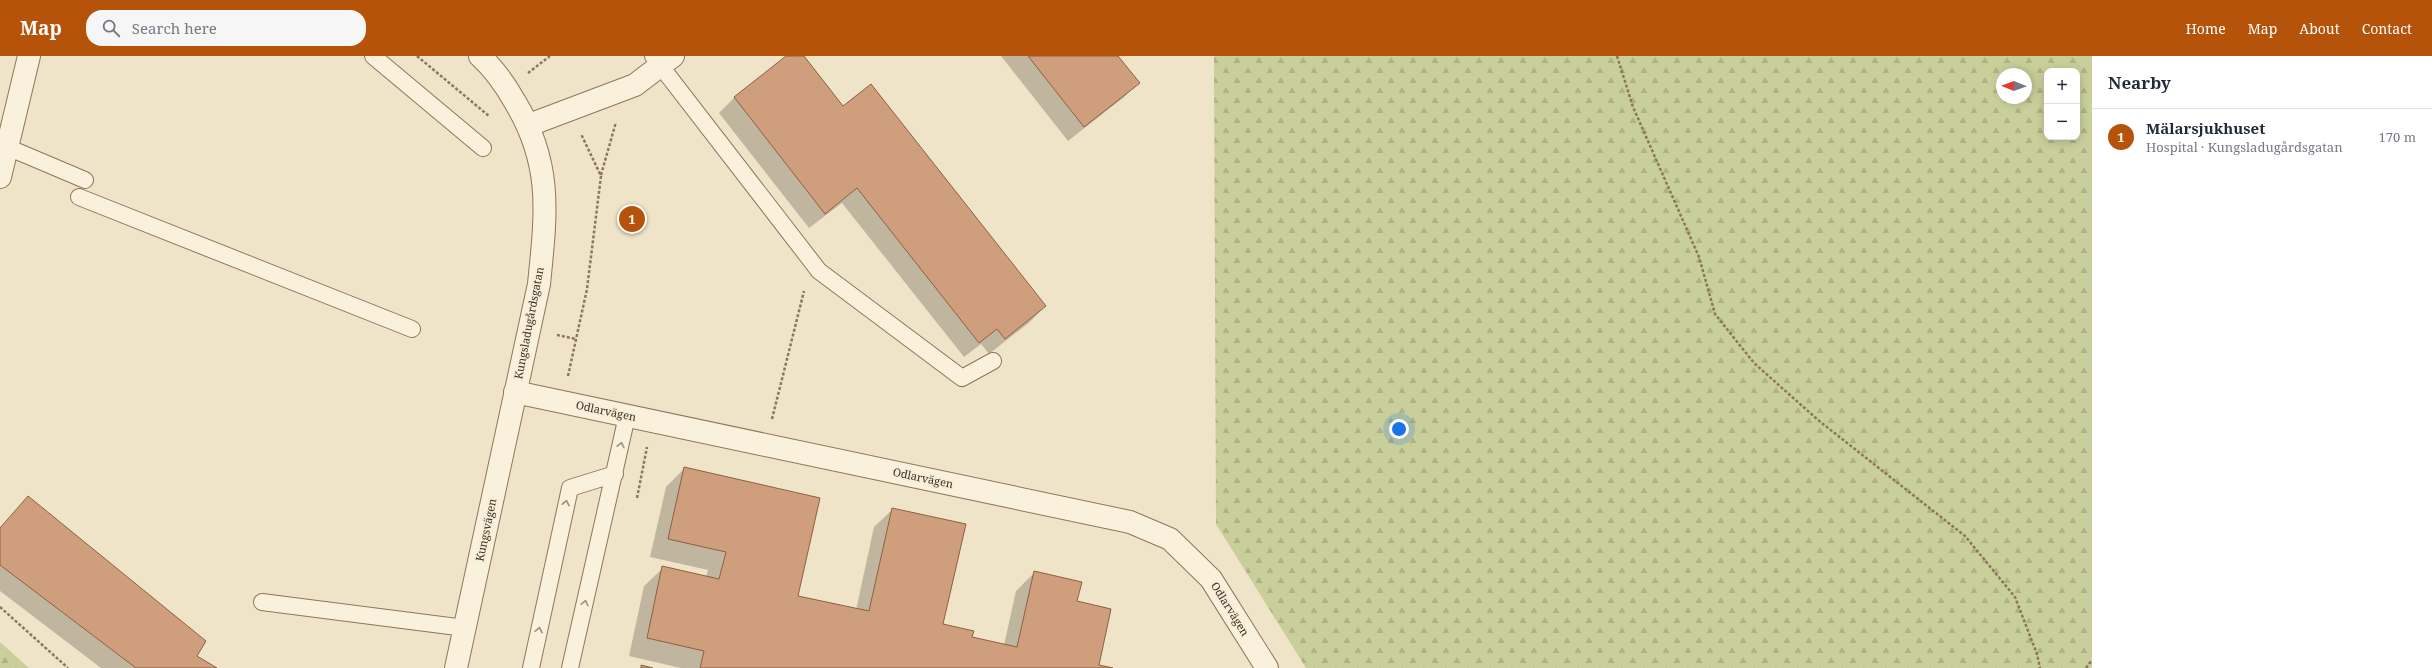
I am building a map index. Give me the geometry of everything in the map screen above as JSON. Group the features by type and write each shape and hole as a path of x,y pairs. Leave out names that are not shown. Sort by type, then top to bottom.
{"street":[{"path":"0,177 29,56"},
{"name":"Kungsladugårdsgatan","path":"480,56 497,71 529,125 540,154 544,181 545,219 539,284 515,392"},
{"path":"529,125 635,85 662,59"},
{"name":"Odlarvägen","path":"515,392 1130,522 1170,539 1211,579 1266,668"},
{"name":"Kungsvägen","path":"456,668 515,392"}],"lane":[{"path":"373,56 483,148"},
{"path":"662,59 819,271 962,378 993,361"},
{"path":"7,147 85,180"},
{"path":"79,197 412,329"},
{"path":"570,668 627,416"},
{"path":"531,668 570,488 615,474"},
{"path":"262,602 465,628"}],"path":[{"path":"417,56 490,117"},
{"path":"1617,56 1633,107 1699,257 1715,314 1754,363 1818,420 1965,536 2014,597 2038,654 2040,668"},
{"path":"562,402 587,289 601,176 625,89"},
{"path":"570,110 601,176"},
{"path":"772,422 801,293 819,271"},
{"path":"636,498 648,444"},
{"path":"0,608 68,668"},
{"path":"2086,668 2092,660"}],"green space":[{"path":"1214,56 2092,56 2092,668 1306,668 1216,524"},
{"path":"0,642 29,668 0,668"}],"building":[{"path":"786,56 804,56 843,106 871,84 1046,306 1005,339 997,329 979,343 857,188 825,214 734,97"},
{"path":"1028,56 1118,56 1140,83 1084,127"},
{"path":"684,467 820,498 798,596 869,611 892,508 966,524 943,624 974,631 972,637 1017,647 1034,571 1082,582 1077,601 1111,609 1099,665 1113,668 700,668 704,651 647,638 662,566 719,579 726,552 668,539"},
{"path":"28,496 206,641 197,656 217,668 136,668 0,565 0,528"},
{"path":"641,665 653,668 641,668"}],"place":[{"name":"Mälarsjukhuset","path":"632,219"}]}
